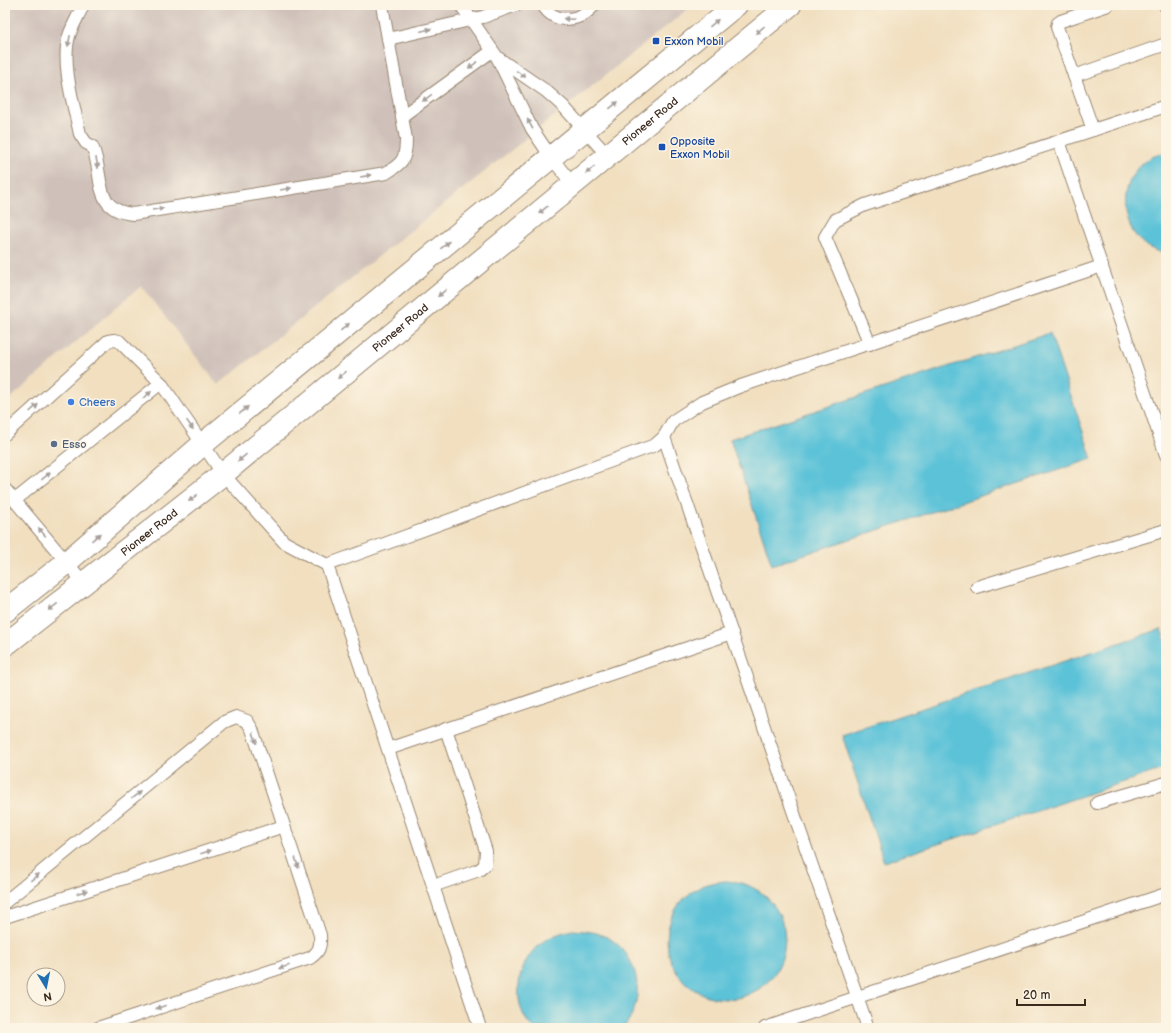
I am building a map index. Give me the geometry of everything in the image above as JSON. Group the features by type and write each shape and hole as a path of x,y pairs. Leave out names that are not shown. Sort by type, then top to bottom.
{"main road":[{"path":"5,611 67,562 203,444 736,5"},
{"name":"Pioneer Road","path":"5,645 223,474 790,5"}],"lane":[{"path":"83,5 70,36 67,51 68,67 80,134 86,143 92,146 95,152 102,190 108,205 119,212 133,214 386,173 404,160 406,152 406,139 382,5"},
{"path":"461,5 495,54 532,129 551,157 573,185"},
{"path":"388,39 483,17 516,5"},
{"path":"543,5 553,15 564,19 576,19 586,14 594,5"},
{"path":"1093,130 1058,31 1058,23 1108,5"},
{"path":"1074,76 1166,44"},
{"path":"402,116 495,54"},
{"path":"495,54 546,91 563,106 608,156"},
{"path":"870,344 825,237 835,220 865,205 1166,106"},
{"path":"1059,142 1166,455"},
{"path":"327,565 654,445 664,437 673,421 702,402 741,386 1102,266"},
{"path":"5,434 108,341 114,340 124,344 161,384 223,474 284,542 327,565 480,1028"},
{"path":"15,500 161,384"},
{"path":"664,437 868,1028"},
{"path":"5,489 84,583"},
{"path":"977,587 1166,530"},
{"path":"388,749 732,633"},
{"path":"5,902 224,722 236,717 247,721 252,730 320,935 321,946 317,953 310,958 98,1028"},
{"path":"433,886 479,870 485,865 486,860 486,851 446,729"},
{"path":"1097,803 1166,783"},
{"path":"5,917 284,826"},
{"path":"765,1028 1166,894"}],"shaded area":[{"path":"5,5 693,5 218,385 141,286 5,403"}],"water":[{"path":"1166,153 1166,253 1148,247 1136,235 1128,220 1126,203 1128,186 1136,171 1148,159"},
{"path":"1050,333 1092,459 772,565 730,439"},
{"path":"1161,629 1166,643 1166,768 884,862 842,735"},
{"path":"726,881 749,885 768,898 781,917 785,940 781,963 768,982 749,995 726,999 703,995 684,982 671,963 667,940 671,917 684,898 703,885"},
{"path":"572,930 601,934 617,943 626,953 636,978 637,991 636,1004 631,1017 623,1028 533,1028 526,1019 521,1008 519,985 521,973 526,962 532,952 544,941 555,935"}],"place":[{"name":"Exxon Mobil","path":"656,41"},
{"name":"Opposite Exxon Mobil","path":"662,147"},
{"name":"Cheers","path":"71,402"},
{"name":"Esso","path":"54,444"}]}
